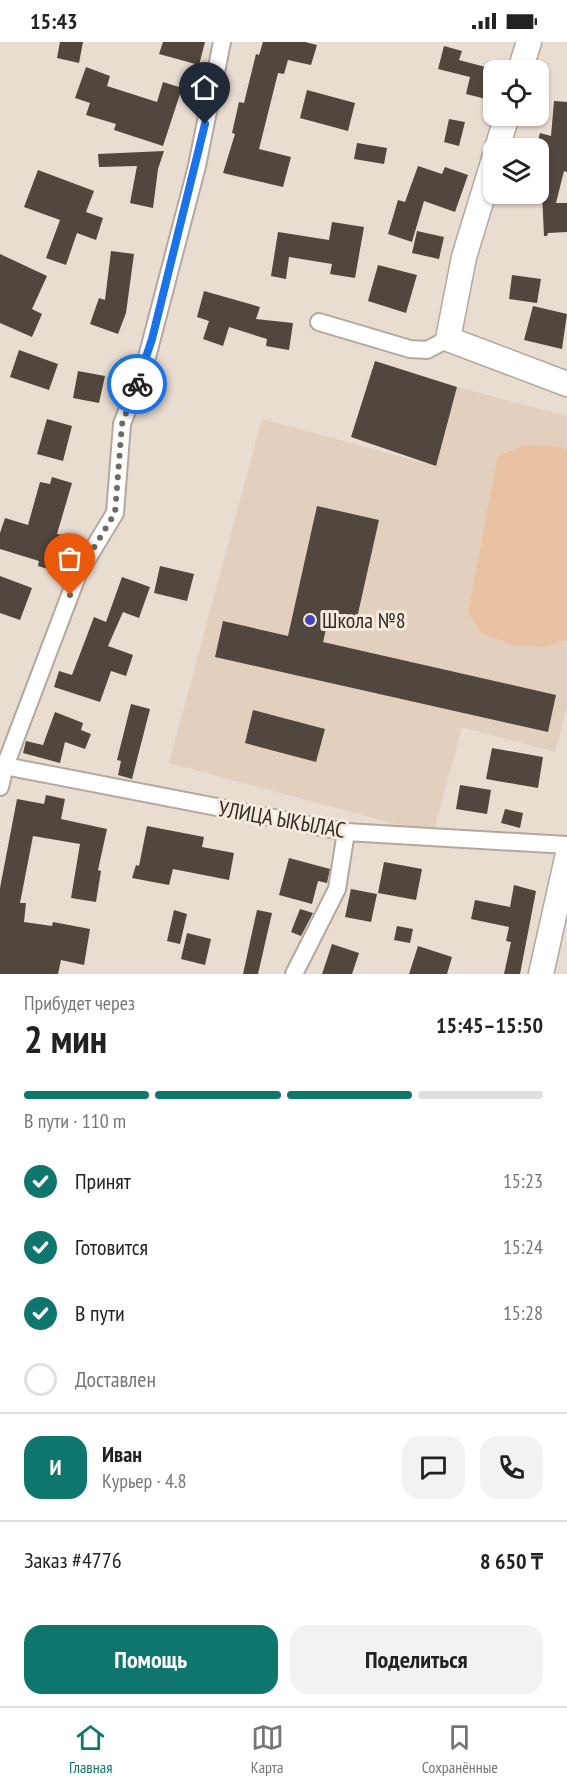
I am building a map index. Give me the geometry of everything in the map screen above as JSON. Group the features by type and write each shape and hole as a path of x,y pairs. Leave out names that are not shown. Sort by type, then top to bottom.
{"street":[{"path":"0,787 3,765 78,574 115,513 122,424 149,350 197,166 222,42"},
{"path":"523,60 529,42"},
{"path":"448,339 464,257 483,195"},
{"path":"319,322 410,349 426,350 448,339 567,384"},
{"name":"УЛИЦА ЫКЫЛАС","path":"3,765 346,832 567,845"},
{"path":"294,974 337,889 346,832"},
{"path":"541,974 567,858"}],"shaded area":[{"path":"457,387 567,416 567,707 555,752 462,727 433,834 169,763 262,419 435,466"},
{"path":"526,445 561,447 567,450 567,640 543,647 513,645 481,633 468,612 498,456"}],"building":[{"path":"60,42 83,42 79,63 57,58"},
{"path":"163,42 205,42 199,65 159,54"},
{"path":"263,42 305,42 317,45 311,65 288,60 284,74 278,73 259,149 291,157 283,187 223,173 235,134 232,133 239,102 244,103 256,54 259,55"},
{"path":"444,46 462,51 459,60 483,66 483,98 466,94 470,77 438,69"},
{"path":"86,67 110,76 107,86 157,102 163,82 182,88 163,146 114,130 116,124 86,115 90,103 75,98"},
{"path":"307,90 355,103 348,131 300,118"},
{"path":"554,101 567,102 567,172 564,171 556,203 567,203 567,232 548,233 544,236 543,204 549,204 549,138 539,138 540,133 551,136"},
{"path":"449,119 465,122 459,146 444,142"},
{"path":"357,143 387,148 384,164 354,159"},
{"path":"164,151 158,169 153,208 130,203 137,166 99,167 98,154"},
{"path":"418,166 442,174 445,167 468,175 455,212 424,201 412,242 388,234 398,200 405,202"},
{"path":"38,170 94,191 86,212 103,218 96,240 77,233 66,265 46,258 60,220 24,207"},
{"path":"332,222 364,227 355,278 330,274 332,264 289,257 286,279 271,276 278,232 329,240"},
{"path":"417,231 444,237 439,259 412,253"},
{"path":"111,251 134,254 126,313 118,334 90,324 99,298 105,300"},
{"path":"0,254 47,276 32,309 42,314 32,337 0,323"},
{"path":"378,265 417,275 406,313 368,301"},
{"path":"512,275 541,279 537,303 509,299"},
{"path":"204,291 260,307 256,319 293,323 289,350 266,346 267,339 229,327 223,346 203,339 209,321 197,317"},
{"path":"533,306 567,314 562,349 524,340"},
{"path":"19,350 58,364 49,390 10,377"},
{"path":"375,361 457,387 436,466 351,437"},
{"path":"78,371 105,376 99,403 73,398"},
{"path":"47,419 72,426 63,461 37,454"},
{"path":"52,477 72,483 57,534 63,535 56,557 65,560 61,573 38,566 39,561 0,549 0,533 5,518 28,525 40,482 50,484"},
{"name":"Школа №8","path":"317,506 379,520 357,618 330,612 323,642 556,695 548,732 215,657 223,621 288,636"},
{"path":"160,566 194,574 187,601 154,593"},
{"path":"0,576 32,588 20,620 0,613"},
{"path":"122,577 150,587 139,618 123,612 108,646 133,655 126,676 111,671 100,702 54,687 59,671 72,675 94,617 106,622"},
{"path":"131,704 150,709 132,779 118,775 121,761 117,760"},
{"path":"253,710 325,729 316,762 245,743"},
{"path":"55,712 83,723 81,730 91,734 85,749 65,742 60,763 23,753 26,741 43,745"},
{"path":"492,748 543,757 538,788 486,779"},
{"path":"460,785 491,790 487,814 456,809"},
{"path":"46,795 65,799 61,819 107,829 98,870 101,871 96,902 71,898 80,844 33,836 20,903 26,903 24,922 52,926 53,922 90,929 84,965 61,960 58,974 0,974 0,888 17,799 44,804"},
{"path":"505,809 523,813 520,828 501,823"},
{"path":"147,826 204,837 202,847 234,853 229,880 173,869 169,885 132,878 136,865 139,866"},
{"path":"289,858 330,869 327,883 318,881 312,904 279,895"},
{"path":"384,862 422,869 416,900 378,893"},
{"path":"514,885 536,891 520,974 504,974 511,942 506,941 509,927 471,919 475,900 510,907"},
{"path":"351,889 377,894 371,922 345,917"},
{"path":"300,909 313,913 301,936 291,932"},
{"path":"174,910 187,914 180,944 167,941"},
{"path":"257,910 272,913 258,974 243,974"},
{"path":"397,926 413,929 410,943 394,940"},
{"path":"187,933 211,939 205,965 181,959"},
{"path":"332,944 359,953 352,974 322,974"},
{"path":"418,946 452,957 447,974 409,974"}],"way so far":[{"path":"70,595 78,574 115,513 122,424 137,384"}],"place":[{"name":"Школа №8","path":"310,620"}],"route":[{"path":"137,384 152,339 197,166 205,124"}]}
